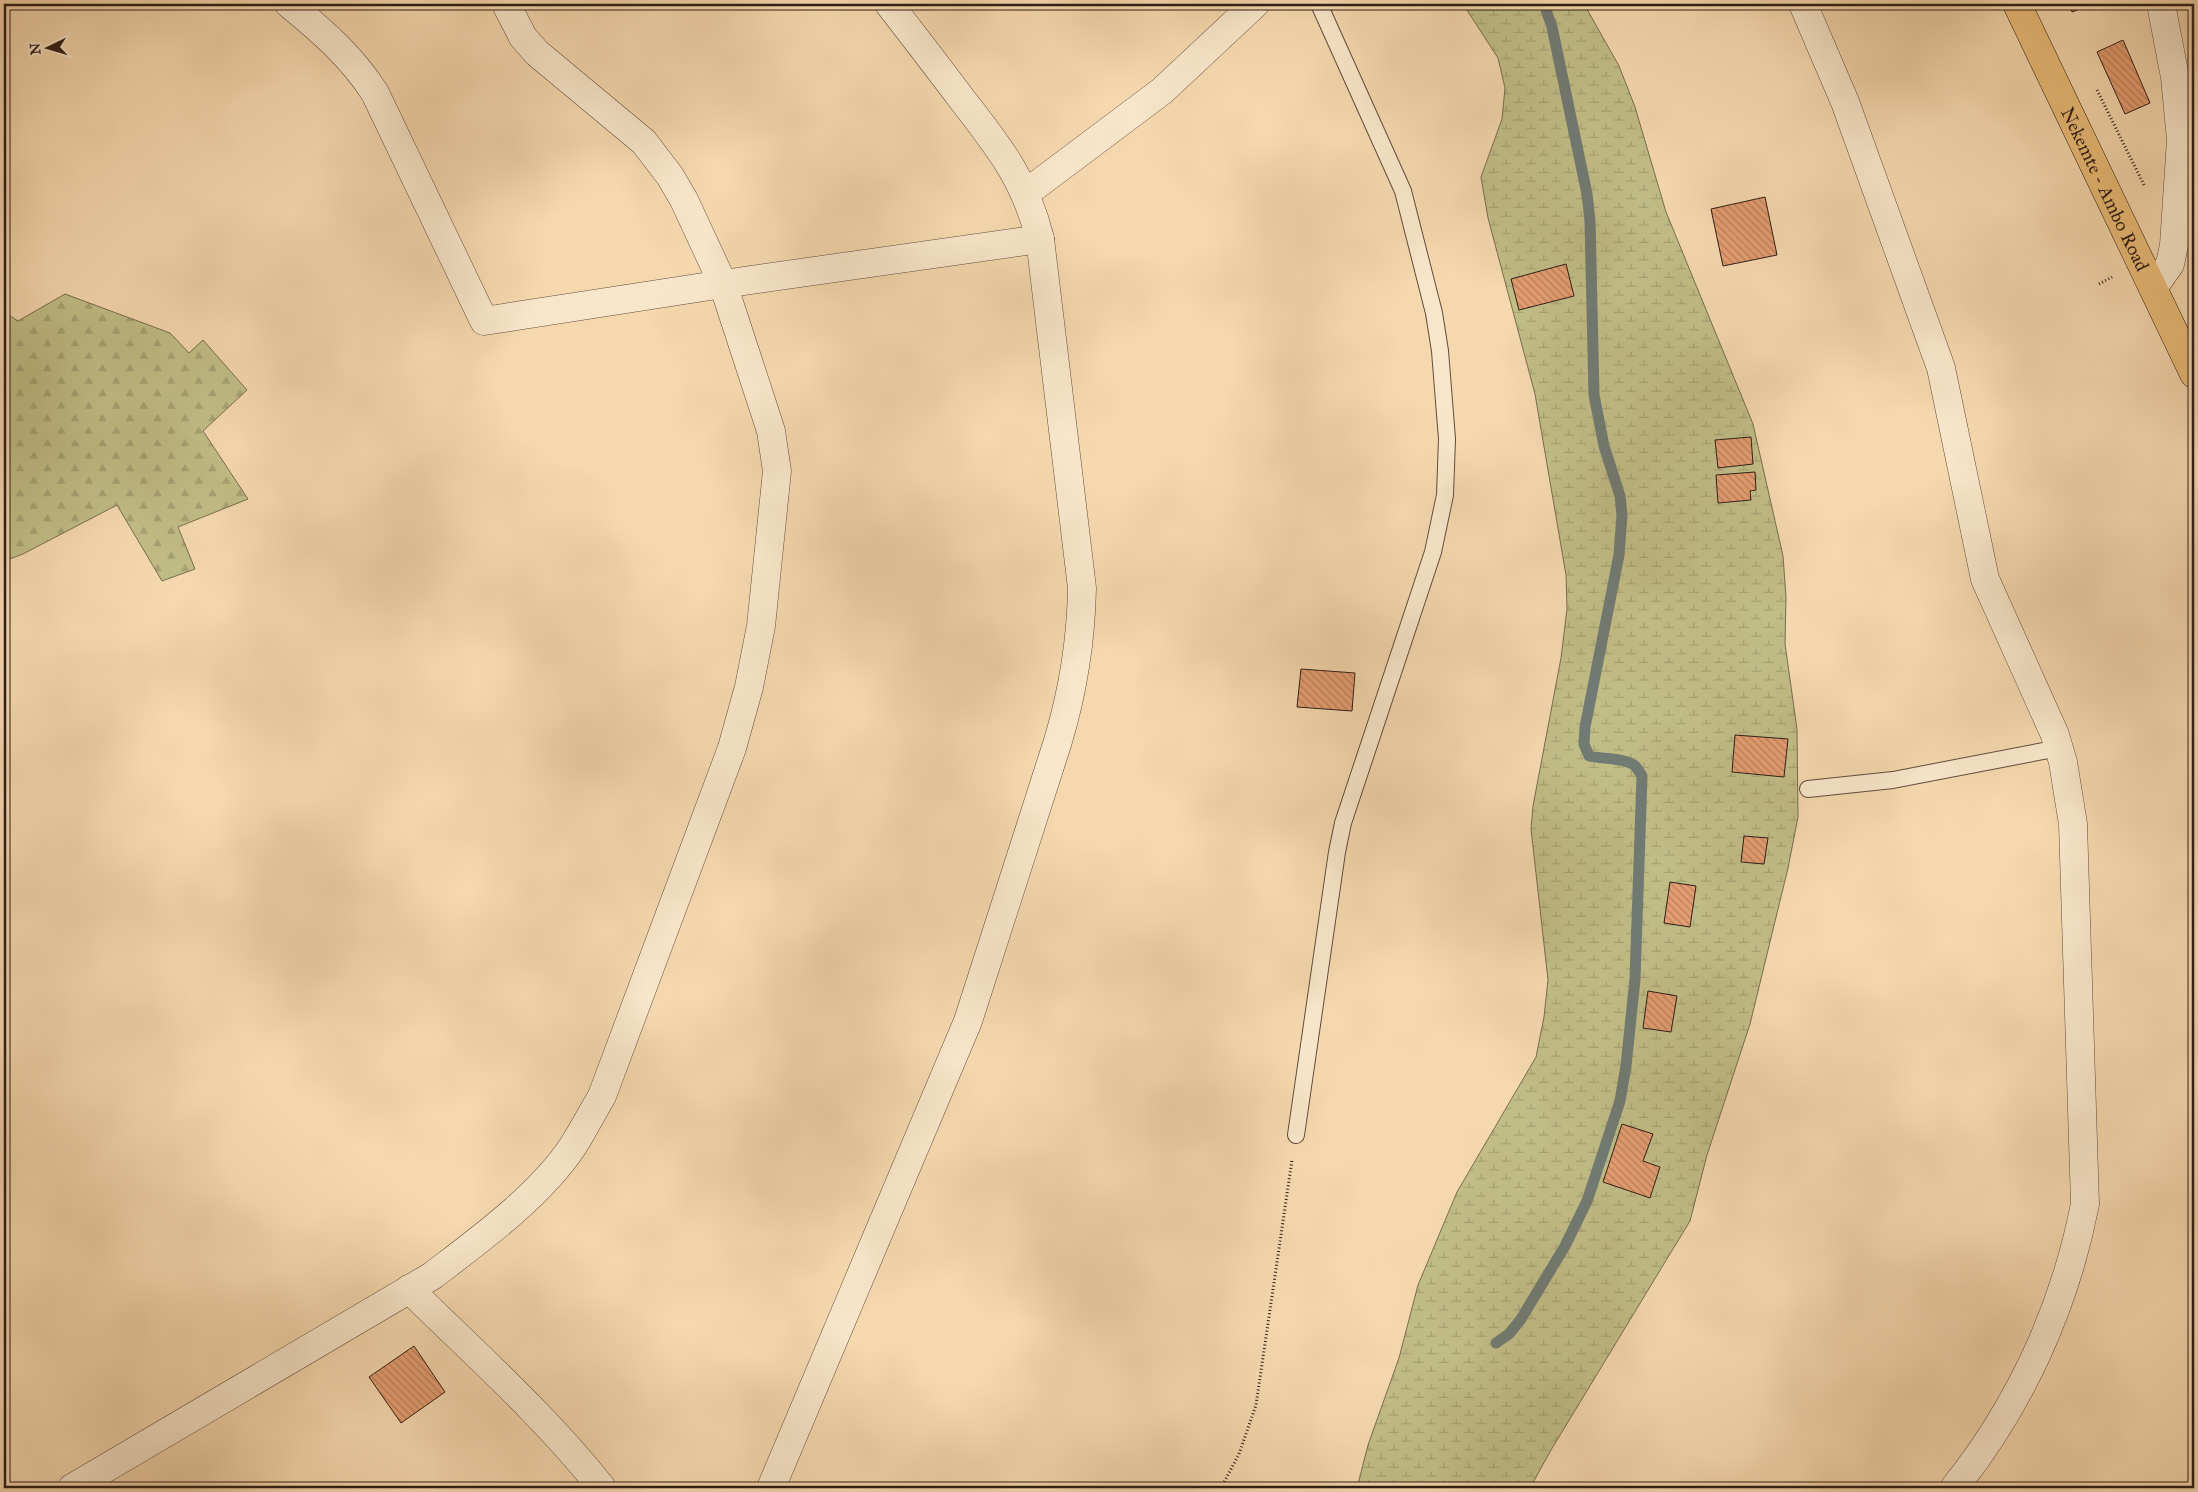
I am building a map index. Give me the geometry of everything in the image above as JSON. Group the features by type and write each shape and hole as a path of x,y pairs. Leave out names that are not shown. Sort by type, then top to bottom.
{"highway":[{"name":"Nekemte - Ambo Road","path":"2017,4 2194,374"}],"street":[{"path":"289,4 340,48 360,71 375,93 484,321 723,284 1040,239"},
{"path":"72,1488 432,1276 468,1249 515,1209 553,1171 572,1146 602,1096 732,748 756,657 777,471 771,431 723,284 684,200 657,157 644,142 537,53 523,37 506,4"},
{"path":"771,1488 965,1029 1058,741 1071,695 1081,633 1082,588 1040,239 1026,193 1000,149 889,4"},
{"path":"1026,193 1162,92 1255,4"},
{"path":"1804,4 1845,102 1941,368 1985,580 2055,736 2069,794 2073,824 2085,1204 2078,1239 2040,1347 1992,1436 1977,1460 1954,1488"},
{"path":"2153,288 2170,264 2174,245 2181,140 2175,77 2161,4"},
{"path":"409,1289 540,1417 602,1488"}],"lane":[{"path":"1296,1134 1336,852 1343,824 1432,552 1442,513 1447,464 1447,431 1440,351 1434,313 1403,191 1319,4"},
{"path":"1808,789 1893,780 2059,748"}],"path":[{"path":"2095,84 2147,192"},
{"path":"1221,1488 1239,1454 1256,1406 1296,1134"}],"green space":[{"path":"1463,4 1584,4 1619,66 1635,107 1666,212 1753,424 1783,556 1786,597 1785,644 1797,729 1798,817 1788,868 1750,1024 1707,1155 1690,1221 1551,1450 1530,1488 1357,1488 1368,1445 1399,1358 1418,1285 1457,1192 1536,1057 1544,1017 1548,980 1531,829 1533,806 1561,658 1567,609 1566,575 1535,394 1488,218 1481,177 1502,119 1505,88 1498,58"},
{"path":"65,294 170,333 189,353 203,340 247,390 203,431 248,499 178,527 195,569 162,581 117,505 23,554 4,561 4,312 18,321"}],"building":[{"path":"2069,4 2092,4 2072,12"},
{"path":"2123,40 2150,103 2125,114 2097,52"},
{"path":"1765,197 1777,255 1723,266 1711,209"},
{"path":"1566,264 1574,296 1519,310 1511,279"},
{"path":"1751,437 1753,464 1718,468 1715,440"},
{"path":"1755,472 1756,490 1750,491 1751,500 1718,503 1716,475"},
{"path":"1301,669 1355,673 1352,711 1297,707"},
{"path":"1735,735 1788,739 1784,777 1732,772"},
{"path":"1744,836 1768,838 1764,864 1741,862"},
{"path":"1670,882 1696,886 1690,927 1664,923"},
{"path":"1648,991 1677,996 1671,1032 1643,1028"},
{"path":"1622,1124 1653,1134 1643,1161 1660,1167 1650,1198 1603,1182"},
{"path":"414,1346 445,1392 401,1423 369,1377"}],"waterway":[{"path":"1496,1343 1509,1334 1521,1319 1565,1246 1587,1201 1620,1101 1626,1066 1635,979 1642,776 1636,767 1626,761 1589,756 1584,744 1585,727 1619,555 1622,515 1620,496 1604,446 1594,395 1590,221 1587,194 1552,27 1544,4"}]}
